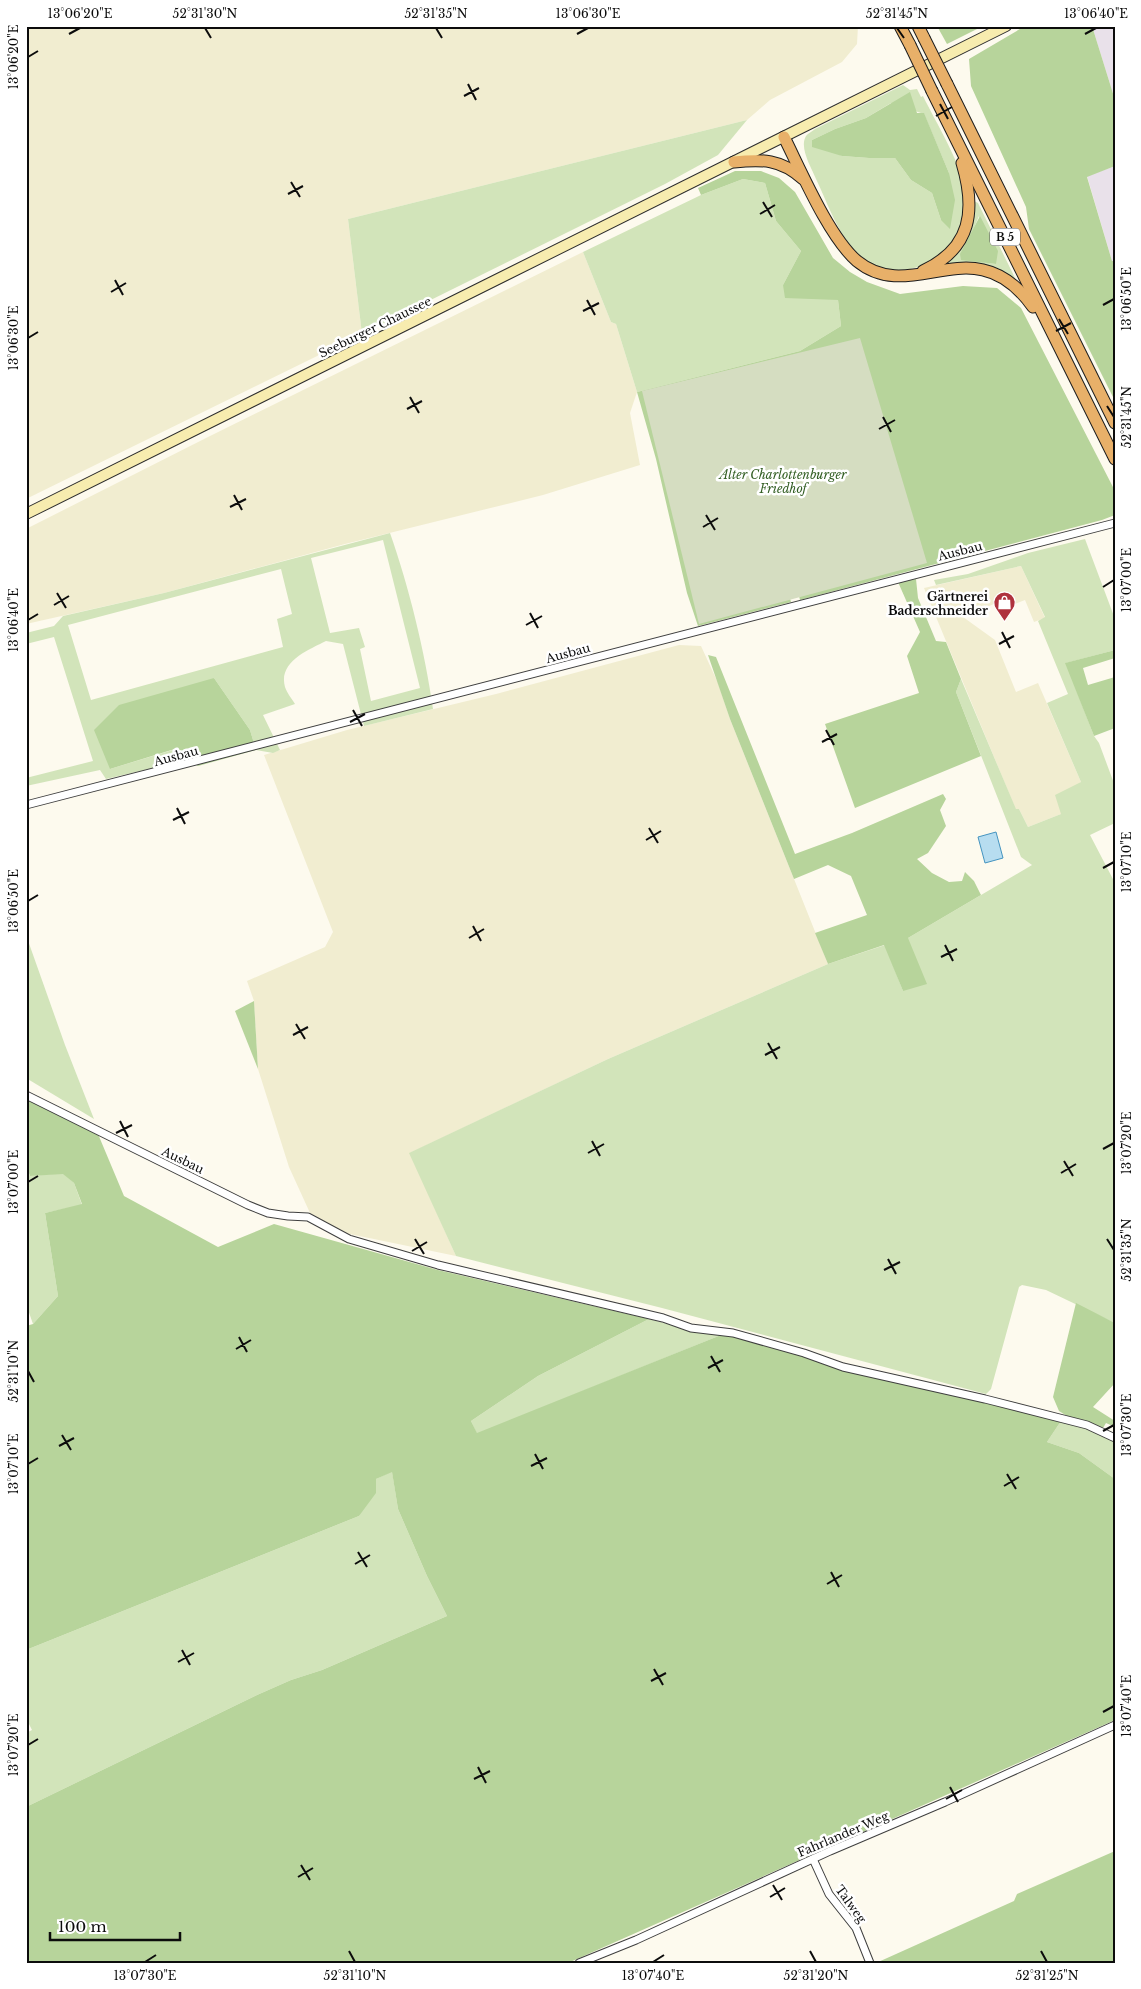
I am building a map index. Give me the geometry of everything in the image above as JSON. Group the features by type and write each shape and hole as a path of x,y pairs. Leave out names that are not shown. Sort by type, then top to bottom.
{"highway":[{"name":"B 5","path":"900,26 1115,459"},
{"name":"B 5","path":"918,26 1115,423"},
{"path":"916,274 948,255 956,246 967,224 970,210 970,194 949,123"},
{"path":"784,137 838,238 858,261 874,270 893,275 971,268 1000,275 1024,294 1061,351"},
{"path":"734,162 759,159 773,162 796,172 810,188"}],"main road":[{"name":"Seeburger Chaussee","path":"26,514 1006,26"}],"street":[{"name":"Ausbau","path":"26,805 1115,523"},
{"name":"Ausbau","path":"26,1095 248,1206 268,1213 308,1217 349,1239 438,1264 663,1318 691,1328 733,1333 804,1353 843,1367 1086,1424 1115,1438"},
{"name":"Fahrlander Weg","path":"579,1963 636,1940 1115,1724"},
{"name":"Talweg","path":"813,1859 829,1894 856,1928 863,1941 868,1962"}],"shaded area":[{"path":"26,26 858,26 857,44 842,62 770,100 747,120 348,219 362,334 26,499"},
{"path":"1092,26 1115,26 1115,100"},
{"path":"1115,166 1115,261 1112,261 1087,176"},
{"path":"583,252 611,322 616,324 637,392 630,413 640,465 543,495 345,544 164,593 26,624 26,529"},
{"path":"1021,566 1045,618 1034,622 1025,600 1009,606 1001,601 963,617 995,640 1016,692 1038,683 1081,782 1061,814 1028,827 1019,809 1016,810 924,588"},
{"path":"679,645 701,646 718,683 730,719 828,964 608,1059 410,1153 456,1256 340,1232 310,1213 289,1167 258,1069 254,1001 247,981 325,947 333,932 264,755 347,730 496,694"}],"green space":[{"path":"937,26 983,26 947,44"},
{"path":"1025,26 1092,26 1115,100 1115,166 1087,177 1112,261 1115,261 1115,401 1029,229 1026,207 971,86 969,59"},
{"path":"903,85 910,90 917,89 921,97 923,96 955,158 964,183 963,223 961,231 953,244 929,262 915,268 900,270 886,269 872,264 859,255 839,229 806,158 804,141 807,135 815,129","holes":["891,103 924,114 949,173 941,220 932,193 911,180 895,158 842,156 812,140 835,129 866,118"]},
{"path":"910,92 917,113 924,113 949,173 955,200 950,229 941,220 932,193 911,180 895,158 842,156 812,147 812,140 835,129 866,118"},
{"path":"747,120 718,155 665,184 362,334 348,219"},
{"path":"735,171 761,171 779,178 795,192 833,258 850,272 867,282 900,294 963,286 997,288 1021,308 1115,491 1115,515 800,600 788,552 786,584 791,602 698,626 687,593 656,459 637,392 800,351 841,326 838,300 785,298 783,285 801,251 776,221 765,183 743,179 701,195 698,188"},
{"path":"743,179 765,183 776,221 801,251 783,285 838,300 841,326 800,351 637,392 616,324 611,322 583,252 701,195"},
{"path":"974,201 978,203 1018,284 1005,274 991,268 939,268 954,255","holes":["979,216 996,264 969,260 972,233"]},
{"path":"980,216 998,251 996,264 961,260 960,254"},
{"name":"Alter Charlottenburger Friedhof","path":"860,338 927,563 699,624 642,391"},
{"path":"390,533 416,620 433,709 364,726 343,644 326,641 296,658 286,671 284,678 285,687 295,704 263,715 280,750 273,753 256,750 250,730 214,678 110,769 179,748 187,760 106,779 100,770 26,786 26,778 93,761 54,637 26,644 26,633 54,626 63,616 164,593","holes":["383,540 420,688 371,701 360,649 365,647 359,628 330,633 311,558","281,569 292,614 277,619 283,647 91,700 68,625"]},
{"path":"1085,539 1115,619 1115,650 1066,663 1115,786 1115,823 1090,835 1115,883 1115,1323 1046,1290 1022,1285 1019,1287 991,1389 986,1394 662,1308 456,1256 409,1153 608,1059 828,964 885,945 903,991 908,938 1032,865 1021,857 956,692 961,679 1016,809 1019,809 1028,827 1061,814 1055,795 1081,782 1047,703 1068,694 1038,621 1045,617 1021,566 936,585 934,580 968,574 1028,553"},
{"path":"916,579 918,598 936,641 946,642 961,679 956,692 981,756 855,808 825,724 919,693 907,656 920,632 898,582"},
{"path":"1115,650 1115,658 1083,668 1088,685 1115,677 1115,728 1094,736 1065,663"},
{"path":"708,655 716,657 795,854 852,833 943,794 946,799 940,810 946,826 928,853 917,859 932,873 949,882 962,881 965,872 974,881 981,895 908,938 927,984 903,991 884,945 828,964 815,933 867,915 851,876 828,865 794,879 730,719"},
{"path":"214,678 250,730 256,750 198,766 187,760 178,748 110,769 94,730 119,705"},
{"path":"26,935 65,1045 94,1119 26,1078"},
{"path":"254,1001 258,1069 235,1011"},
{"path":"26,1098 98,1134 124,1196 218,1247 274,1224 438,1270 649,1319 538,1376 471,1421 477,1433 721,1335 733,1336 942,1392 1061,1421 1047,1442 1079,1453 1115,1479 1115,1720 568,1963 31,1963 26,1956 26,1807 257,1695 291,1680 322,1670 447,1616 427,1576 398,1509 392,1472 376,1479 376,1493 359,1516 26,1650 26,1326 33,1324 58,1296 45,1213 82,1204 74,1183 63,1174 30,1176 26,1165"},
{"path":"26,1165 30,1176 63,1173 74,1183 82,1205 45,1213 58,1296 33,1324 26,1304"},
{"path":"1076,1303 1115,1323 1115,1383 1093,1407 1115,1421 1115,1427 1106,1423 1103,1428 1067,1416 1059,1411 1053,1397"},
{"path":"649,1319 690,1330 721,1335 477,1434 471,1421 538,1376"},
{"path":"1061,1421 1090,1429 1115,1442 1115,1479 1079,1453 1047,1442"},
{"path":"392,1471 398,1509 427,1576 447,1616 322,1670 291,1680 257,1695 26,1807 26,1733 32,1730 26,1718 26,1650 359,1516 376,1479"},
{"path":"1115,1851 1115,1963 876,1963 1014,1901 1017,1894"}],"water":[{"path":"996,832 1003,858 985,863 978,837"}],"place":[{"name":"Gärtnerei Baderschneider","path":"1004,622"}]}
